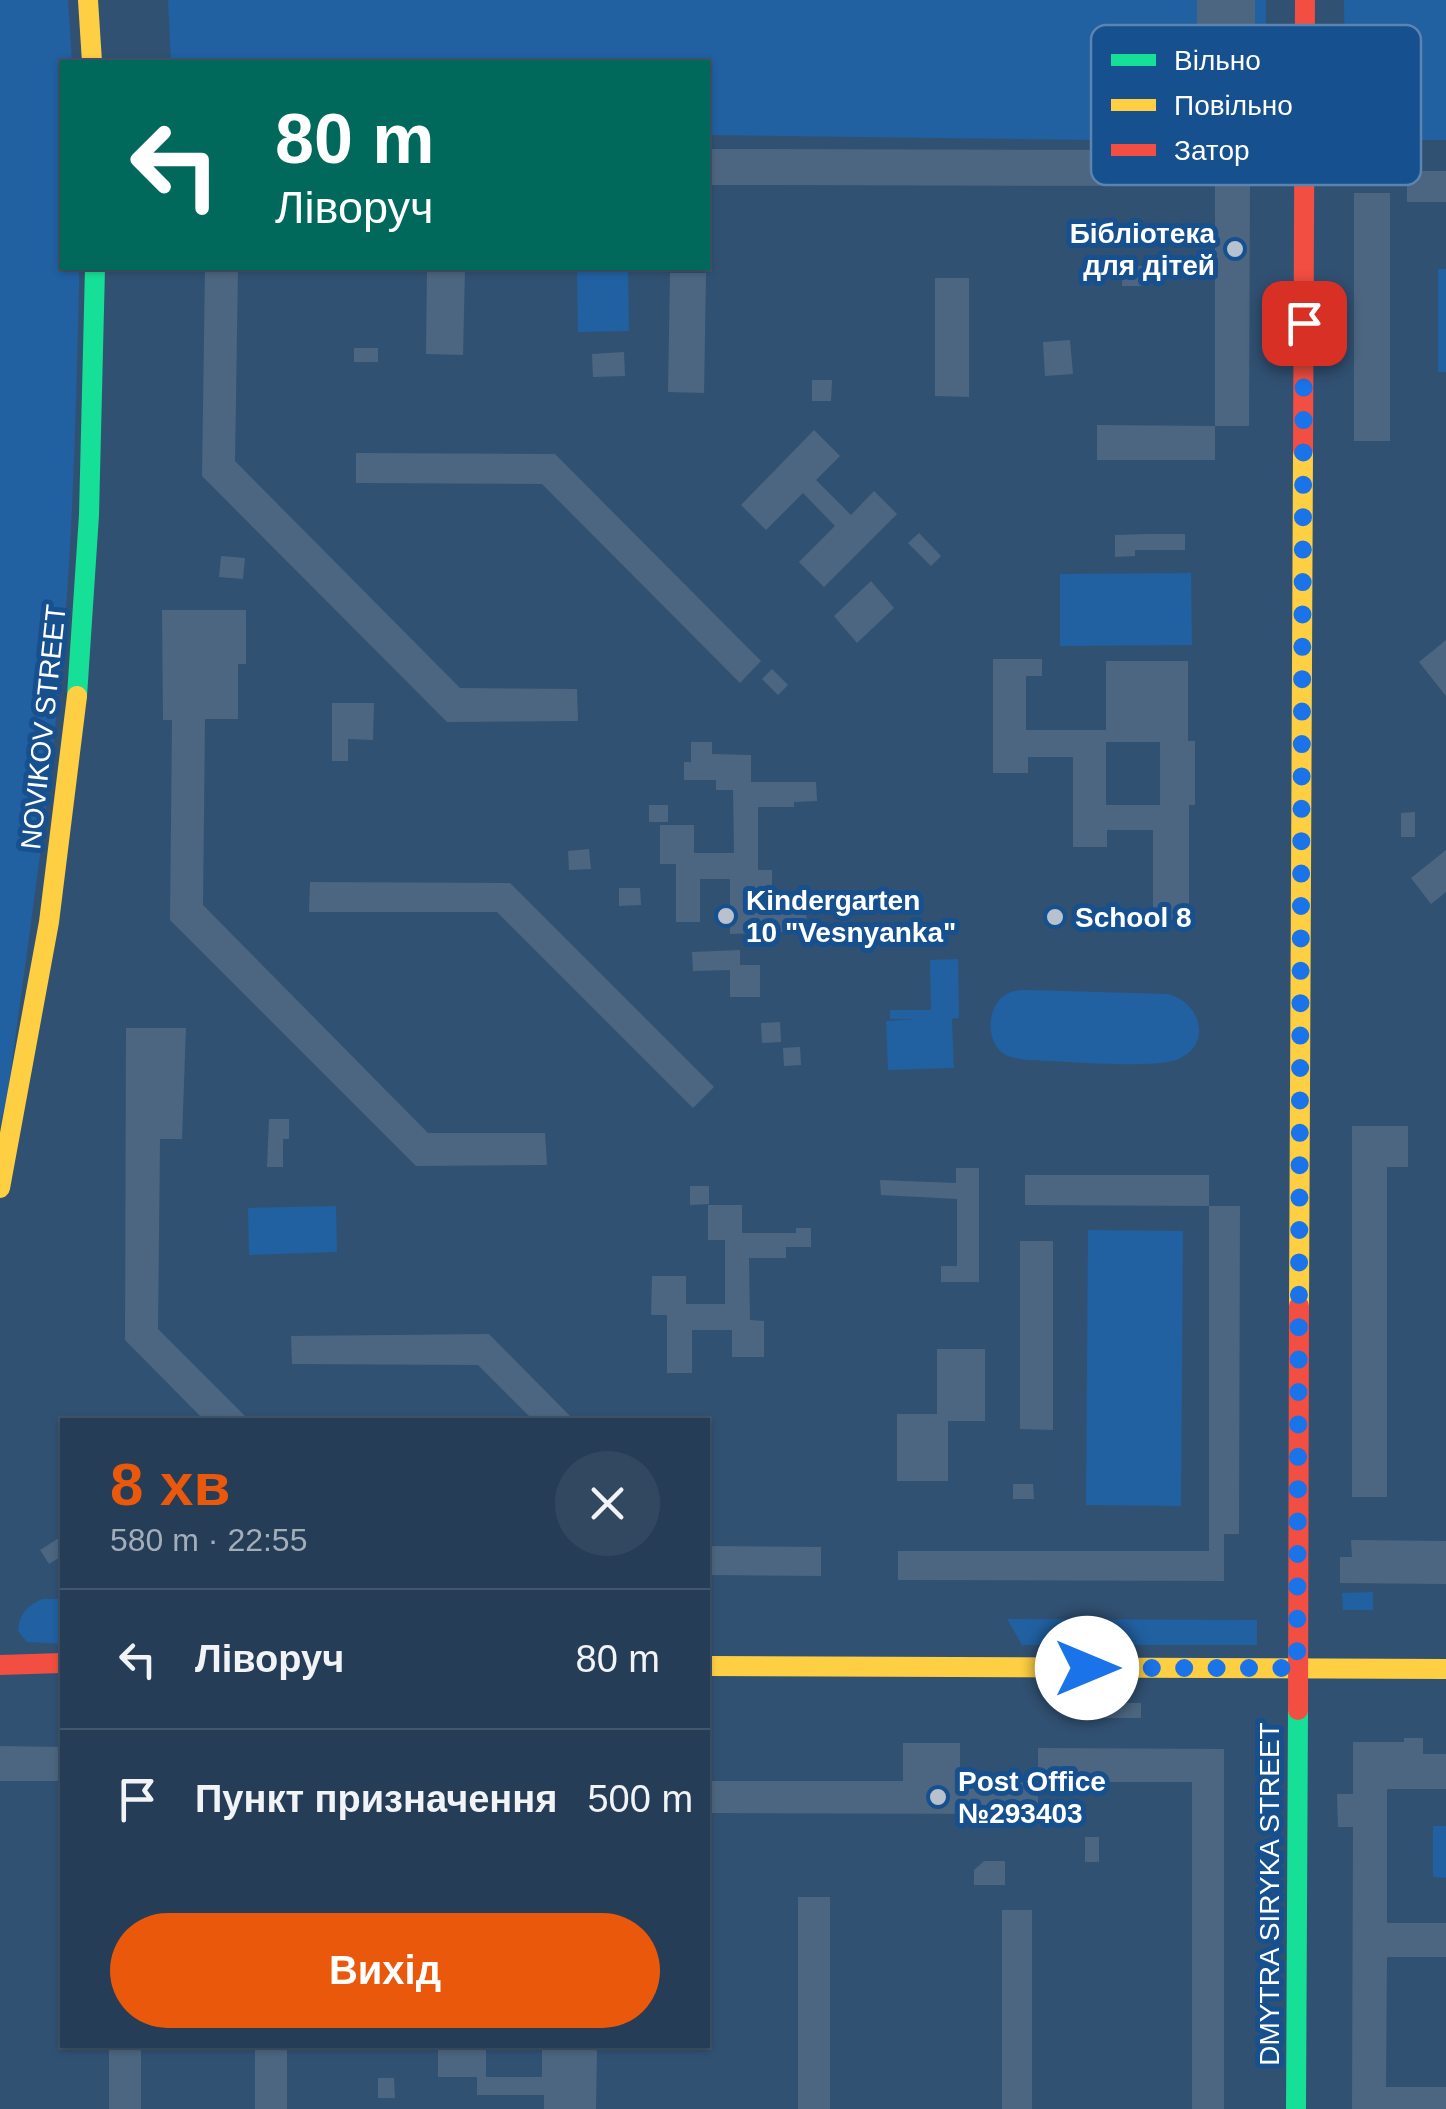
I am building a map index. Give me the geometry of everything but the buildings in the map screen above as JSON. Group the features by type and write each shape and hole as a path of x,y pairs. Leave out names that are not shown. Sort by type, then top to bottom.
{"street":[{"path":"88,0 92,60"},
{"name":"DMYTRA SIRYKA STREET","path":"1306,0 1306,25"},
{"name":"DMYTRA SIRYKA STREET","path":"1296,2109 1305,185"},
{"name":"NOVIKOV STREET","path":"0,1188 40,986 71,762 92,459 95,270"},
{"path":"0,1665 60,1664"},
{"path":"710,1666 1446,1669"}],"shaded area":[{"path":"0,0 68,0 72,60 60,60 60,270 79,270 71,525 50,774 8,1091 0,1125"},
{"path":"168,0 1266,0 1266,25 1091,25 1091,140 710,135 710,60 171,60"},
{"path":"1344,0 1446,0 1446,140 1421,140 1421,25 1344,25"},
{"path":"1438,269 1446,269 1446,372 1438,372"},
{"path":"577,270 628,270 629,331 578,332"},
{"path":"1191,573 1192,645 1060,646 1060,574"},
{"path":"958,959 959,1018 952,1019 954,1068 888,1070 886,1021 917,1019 890,1019 890,1010 931,1010 930,960"},
{"path":"1029,990 1168,994 1189,1006 1199,1025 1199,1035 1188,1054 1164,1063 1105,1064 1012,1057 1004,1054 994,1041 992,1016 1005,995"},
{"path":"336,1206 337,1252 249,1255 248,1208"},
{"path":"1088,1230 1183,1231 1181,1506 1086,1505"},
{"path":"1373,1592 1373,1610 1343,1610 1342,1593"},
{"path":"42,1599 60,1599 60,1644 27,1642 18,1631 20,1620"},
{"path":"1007,1619 1257,1620 1257,1645 1022,1645"},
{"path":"1433,1826 1446,1826 1446,1878 1433,1877"}],"traffic: fast":[{"path":"77,696 89,515 95,270"},
{"path":"1296,2109 1298,1710"}],"traffic: slow":[{"path":"88,0 92,60"},
{"path":"1299,1306 1303,450"},
{"path":"0,1188 49,922 77,696"},
{"path":"710,1666 1446,1669"}],"traffic: jam":[{"path":"1305,0 1305,25"},
{"path":"1303,450 1304,185"},
{"path":"1298,1710 1299,1306"},
{"path":"0,1665 60,1663"}],"place":[{"name":"Бібліотека для дітей","path":"1235,249"},
{"name":"Kindergarten 10 \"Vesnyanka\"","path":"726,916"},
{"name":"School 8","path":"1055,917"},
{"name":"Post Office №293403","path":"938,1797"}],"route":[{"path":"1087,1668 1297,1668 1304,323"}]}
